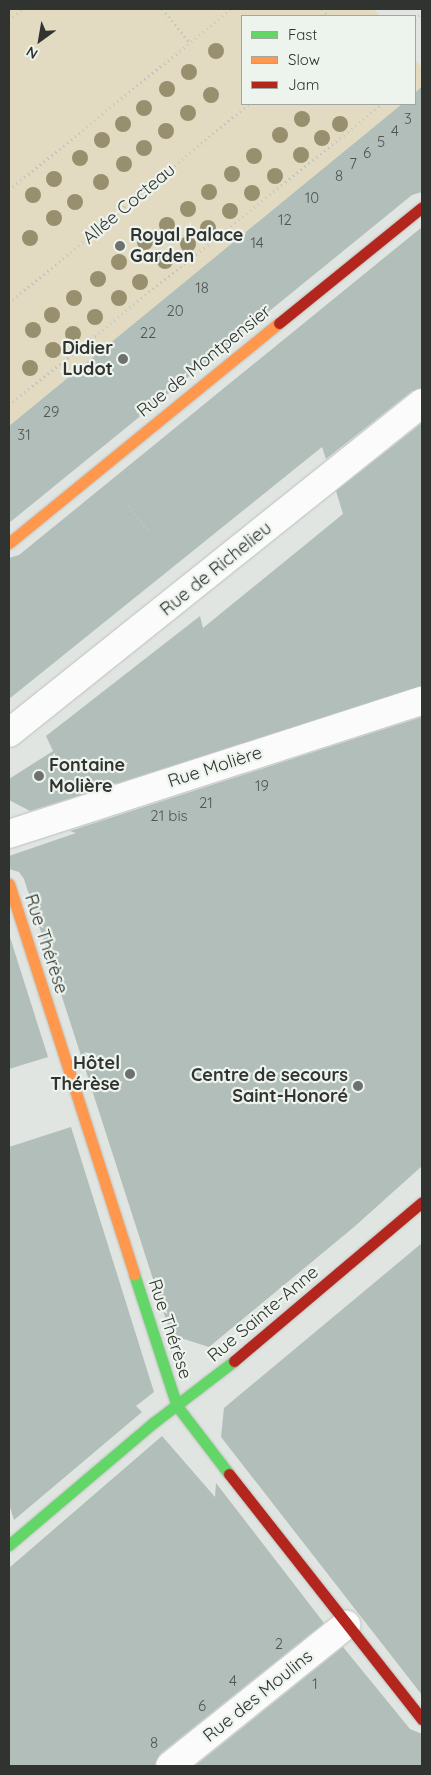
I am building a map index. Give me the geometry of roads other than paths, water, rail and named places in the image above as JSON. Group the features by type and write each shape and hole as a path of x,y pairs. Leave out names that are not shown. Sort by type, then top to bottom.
{"street":[{"name":"Rue de Montpensier","path":"9,543 422,207"},
{"name":"Rue de Richelieu","path":"9,733 422,404"},
{"name":"Rue Molière","path":"9,834 422,701"},
{"name":"Rue Thérèse","path":"9,884 177,1406 346,1625 422,1719"},
{"name":"Rue Sainte-Anne","path":"9,1543 422,1202"},
{"name":"Rue des Moulins","path":"170,1766 346,1625"}],"place":[{"name":"Royal Palace Garden","path":"120,246"},
{"name":"Didier Ludot","path":"123,359"},
{"name":"Fontaine Molière","path":"39,776"},
{"name":"Hôtel Thérèse","path":"130,1074"},
{"name":"Centre de secours Saint-Honoré","path":"358,1086"}]}
